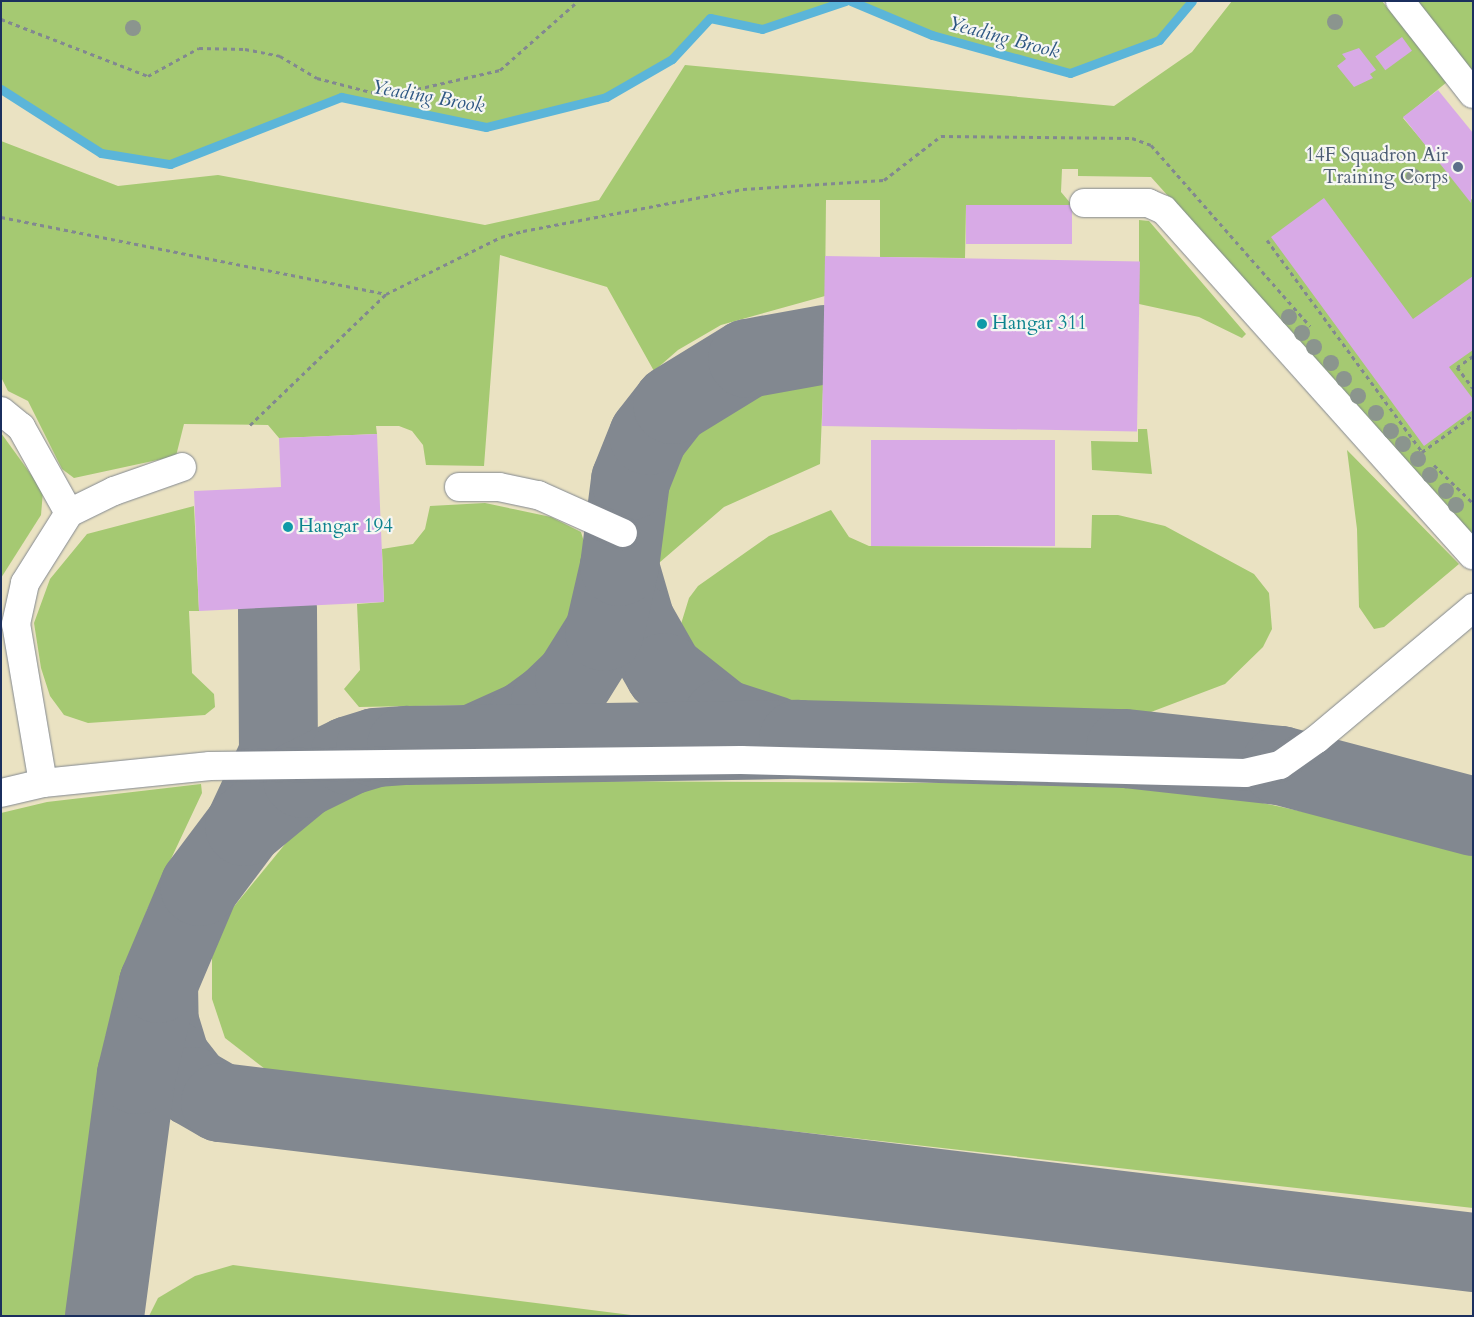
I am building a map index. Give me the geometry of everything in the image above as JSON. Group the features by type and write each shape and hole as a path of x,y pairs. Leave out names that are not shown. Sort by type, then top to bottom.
{"street":[{"path":"1400,1 1473,94"},
{"path":"1084,203 1148,202 1164,210 1473,555"},
{"path":"1,411 21,426 69,513"},
{"path":"43,783 16,624 17,603 34,566 69,513 114,491 182,467"},
{"path":"460,487 499,487 538,496 623,533"},
{"path":"1,793 43,783 210,766 741,760 1245,773 1280,765 1317,739 1473,608"}],"path":[{"path":"1,19 148,76 199,48 245,49 280,56 317,78 386,96 500,70 578,1"},
{"path":"250,425 386,294 501,236 742,189 884,180 941,136 1132,138 1151,145 1315,332"},
{"path":"1,217 386,294"},
{"path":"1267,240 1422,452"},
{"path":"1473,356 1457,367 1473,388"},
{"path":"1372,396 1422,452 1473,503"},
{"path":"1422,452 1473,415"}],"green space":[{"path":"1,1 845,1 762,29 710,18 672,59 606,97 486,127 341,97 170,164 101,153 1,89"},
{"path":"851,1 1192,1 1159,40 1070,73 932,35"},
{"path":"1232,1 1382,1 1447,82 1403,118 1473,201 1473,536 1151,177 1078,176 1078,169 1062,169 1061,192 1072,205 966,205 965,258 880,257 880,200 826,200 825,296 721,325 678,350 654,371 607,287 500,255 484,466 426,465 423,445 412,431 399,426 376,426 377,434 279,438 268,425 184,424 176,456 74,478 62,469 28,401 8,391 1,377 1,141 118,186 218,175 485,225 599,200 685,65 1114,106 1192,52"},
{"path":"1409,1 1473,1 1473,81"},
{"path":"1139,220 1149,221 1246,334 1242,338 1199,317 1139,304"},
{"path":"824,364 820,464 724,507 652,569 654,519 663,479 680,449 707,418 736,395 796,368"},
{"path":"1138,429 1147,429 1152,474 1092,470 1091,441 1138,442"},
{"path":"1,433 43,491 41,515 1,578"},
{"path":"1347,450 1459,564 1384,627 1374,629 1359,607 1357,529"},
{"path":"485,503 551,517 581,532 591,565 583,597 560,641 526,678 470,705 359,707 344,689 360,670 357,604 384,602 382,549 413,544 425,529 430,506"},
{"path":"194,506 199,611 189,611 192,673 214,694 215,707 205,715 88,723 64,715 50,696 41,668 34,623 50,579 87,534"},
{"path":"831,510 849,537 869,546 1091,548 1092,515 1118,515 1165,526 1254,574 1269,593 1272,629 1263,647 1225,684 1151,712 794,706 763,699 731,683 691,644 681,624 689,598 698,586 769,536"},
{"path":"379,780 1148,784 1258,802 1473,849 1473,1208 269,1072 225,1038 212,999 212,957 227,915 295,832 333,800"},
{"path":"201,784 202,793 147,910 105,1038 76,1316 1,1316 1,813 47,802"},
{"path":"233,1265 639,1316 149,1316 158,1298 195,1276"}],"building":[{"path":"1402,37 1412,51 1385,70 1375,56"},
{"path":"1359,48 1376,70 1370,74 1373,78 1354,87 1337,66 1346,59 1342,54"},
{"name":"14F Squadron Air Training Corps","path":"1438,90 1473,133 1471,203 1403,117"},
{"path":"1324,198 1413,319 1473,276 1473,350 1449,367 1473,399 1473,410 1424,446 1271,237"},
{"path":"966,205 1072,205 1072,244 966,244"},
{"name":"Hangar 311","path":"825,256 1140,261 1137,431 822,426"},
{"name":"Hangar 194","path":"377,434 384,602 199,611 194,491 281,487 279,438"},
{"path":"871,440 1055,440 1055,546 871,546"}],"waterway":[{"name":"Yeading Brook","path":"1,89 101,153 170,164 341,97 486,127 606,97 672,59 710,18 762,29 845,1"},
{"name":"Yeading Brook","path":"851,1 932,35 1070,73 1159,40 1192,1"}],"taxiway":[{"path":"474,743 525,720 550,702 574,679 604,631 619,566 630,480 648,435 672,404 747,358 824,344"},
{"path":"619,566 635,621 664,672 722,718 774,735"},
{"path":"244,826 278,753 277,607"},
{"path":"104,1316 136,1074 158,983 199,886 244,826 302,778 349,755 375,747 406,745 798,739 1125,748 1280,765 1473,816"},
{"path":"158,983 159,1022 170,1058 192,1086 220,1102 1473,1252"}],"place":[{"name":"14F Squadron Air Training Corps","path":"1458,167"},
{"name":"Hangar 311","path":"982,324"},
{"name":"Hangar 194","path":"288,527"}]}
